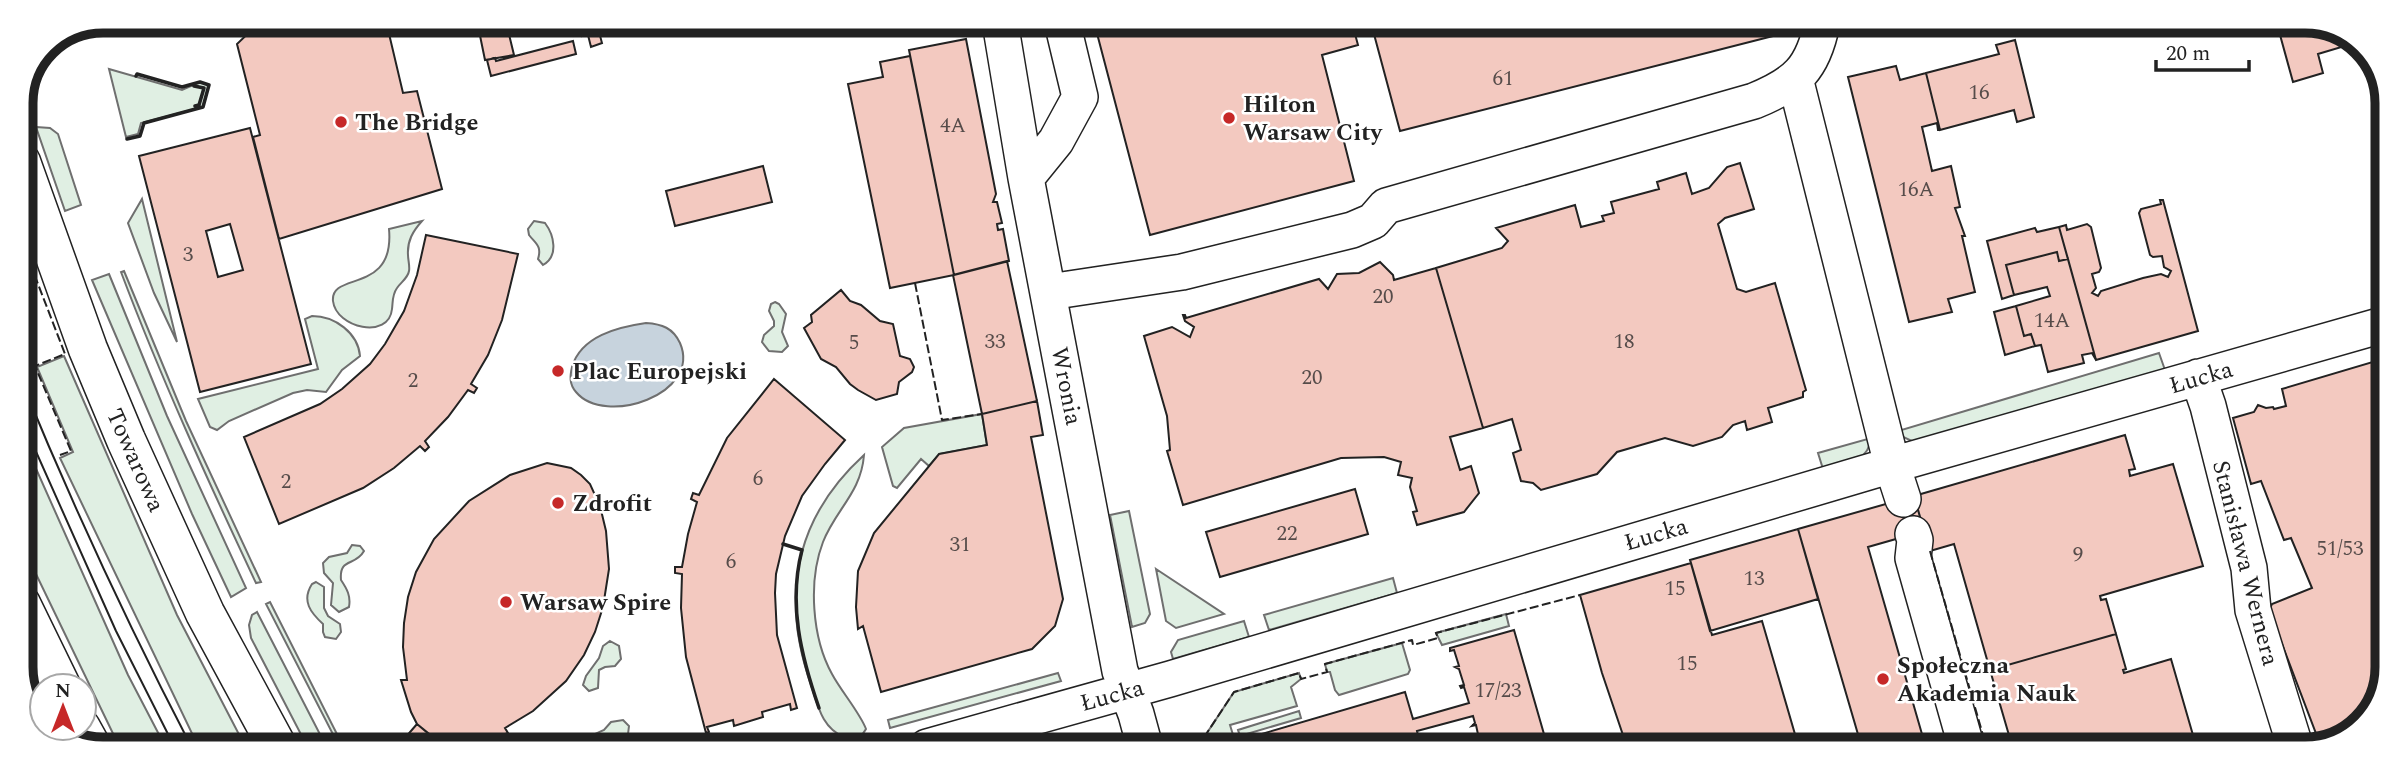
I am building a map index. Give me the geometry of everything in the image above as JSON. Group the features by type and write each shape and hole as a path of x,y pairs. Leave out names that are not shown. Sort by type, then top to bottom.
{"main road":[{"name":"Towarowa","path":"33,195 88,349 126,440 205,613 272,737"},
{"path":"33,629 54,672"}],"street":[{"name":"Wronia","path":"1002,33 1026,178 1120,671 1142,737"},
{"path":"1026,178 1056,141 1080,97 1065,33"},
{"path":"1049,292 1182,272 1352,230 1373,221 1386,206 1754,101 1785,87 1795,78 1815,51 1820,33"},
{"path":"1795,78 1892,465 1903,499"},
{"name":"Łucka","path":"963,737 1128,691 1892,465 2375,327"},
{"name":"Stanisława Wernera","path":"2199,377 2249,568 2253,610 2293,737"},
{"path":"1913,534 1913,558 1964,737"}],"green space":[{"path":"109,69 182,90 200,82 209,85 203,107 141,123 138,134 126,137"},
{"path":"36,127 50,128 58,134 81,205 65,211"},
{"path":"142,199 177,342 154,293 128,223"},
{"path":"422,221 413,232 408,250 408,273 394,293 389,319 382,325 362,327 343,318 333,301 335,292 341,286 373,273 382,264 388,250 389,229"},
{"path":"534,221 545,223 553,239 553,251 543,265 538,259 538,246 529,235 528,229"},
{"path":"124,271 186,421 261,582 256,583 186,429 136,312 121,272"},
{"path":"109,274 167,416 246,588 231,597 192,514 92,280"},
{"path":"775,302 786,314 782,332 788,346 782,352 769,351 762,342 764,335 774,326 769,311 771,304"},
{"path":"312,316 329,319 344,327 355,340 360,356 342,370 326,392 307,390 293,393 229,421 217,430 210,427 198,399 318,369 305,319"},
{"path":"2159,353 2165,370 1914,442 1901,436 1898,431"},
{"path":"64,356 177,615 240,737 194,737 60,458 73,452 37,367"},
{"path":"982,414 987,445 940,454 929,466 921,459 897,488 893,486 882,447 904,428"},
{"path":"1871,438 1869,447 1860,458 1823,469 1818,453"},
{"path":"864,455 858,480 828,530 818,557 814,609 825,660 866,729 859,737 844,737 826,722 811,685 796,621 796,590 808,532 822,505 840,480"},
{"path":"33,462 128,675 160,737 115,737 98,702 98,672 83,672 33,568"},
{"path":"1129,511 1150,614 1145,623 1132,627 1110,515"},
{"path":"352,545 360,546 364,551 342,568 341,580 348,593 349,607 339,612 331,605 333,583 324,573 323,563 329,557 347,553"},
{"path":"1156,569 1224,614 1176,628 1166,621"},
{"path":"1393,578 1397,593 1269,630 1264,615"},
{"path":"316,582 324,587 324,608 328,616 340,624 341,632 336,639 325,637 323,624 307,601 309,590"},
{"path":"270,602 338,737 334,737 266,604"},
{"path":"257,612 321,737 302,737 251,638 249,625 252,615"},
{"path":"1506,614 1509,626 1442,645 1436,633"},
{"path":"1244,621 1249,637 1173,659 1171,652 1178,640"},
{"path":"610,641 619,646 621,659 615,666 599,670 598,688 589,691 583,685 586,676 599,658 603,646"},
{"path":"1402,643 1410,670 1408,674 1339,695 1335,690 1325,664"},
{"path":"1058,673 1061,681 890,728 888,720"},
{"path":"1299,673 1301,679 1291,687 1297,706 1230,725 1234,737 1204,737 1234,692"},
{"path":"1299,711 1301,718 1240,736 1238,730"},
{"path":"623,720 629,726 628,734 625,737 588,737 604,730 611,722"}],"shaded area":[{"path":"646,323 666,328 680,343 683,361 677,377 664,390 647,400 608,406 590,402 576,392 571,383 571,370 583,348 602,335"}],"building":[{"name":"The Bridge","path":"248,33 389,33 403,93 417,91 442,189 279,239 253,137 260,135 237,44"},
{"path":"479,33 509,33 514,55 485,60"},
{"path":"599,33 602,43 591,47 588,35"},
{"name":"Hilton Warsaw City","path":"1097,33 1355,33 1358,45 1322,55 1354,181 1150,235"},
{"path":"1374,33 1776,33 1777,35 1400,131"},
{"path":"2279,33 2314,34 2344,46 2318,54 2323,73 2293,82"},
{"path":"966,39 996,194 993,202 997,202 1002,223 997,224 998,230 1003,229 1009,261 954,275 909,50"},
{"path":"2015,40 2034,117 2017,122 2014,110 1940,130 1926,73 1999,54 1996,45"},
{"path":"573,41 576,54 491,76 487,60 495,58 496,61"},
{"path":"910,56 954,275 890,288 848,84 883,77 880,62"},
{"path":"1896,66 1900,80 1926,73 1940,130 1937,123 1922,127 1932,171 1951,166 1960,207 1955,208 1965,236 1962,236 1975,292 1948,299 1952,312 1909,322 1848,77"},
{"path":"250,128 311,364 200,392 139,156","holes":["230,224 243,270 218,277 206,231"]},
{"path":"1740,163 1754,209 1725,218 1718,224 1737,289 1746,292 1775,283 1806,390 1803,397 1768,408 1772,422 1747,430 1745,421 1733,425 1722,437 1693,446 1665,438 1617,452 1597,474 1541,490 1533,483 1521,481 1513,453 1521,450 1512,419 1483,428 1436,268 1502,248 1508,241 1496,228 1575,205 1581,227 1604,221 1602,216 1614,213 1611,202 1659,189 1657,182 1686,173 1692,194 1709,188 1727,167"},
{"path":"763,166 772,202 675,226 666,191"},
{"path":"2160,200 2163,200 2198,331 2096,360 2059,227 2066,225 2067,230 2087,224 2091,227 2101,268 2099,272 2092,274 2096,288 2092,293 2098,296 2101,291 2143,278 2161,274 2168,277 2171,271 2164,267 2162,256 2150,255 2139,213 2141,209 2161,204"},
{"path":"2059,227 2068,259 2059,261 2057,252 2006,265 2014,295 2002,299 1987,241 2035,228 2037,232"},
{"path":"426,235 518,254 502,320 488,355 471,384 477,388 474,393 468,390 448,417 425,441 429,447 425,451 420,446 394,468 363,488 279,524 244,437 320,404 370,364 404,311 417,275"},
{"path":"2057,252 2059,261 2068,259 2096,360 2092,353 2082,355 2084,363 2048,372 2041,345 2035,346 2031,334 2024,336 2016,306 2050,296 2047,287 2014,295 2006,265"},
{"path":"1007,261 1037,401 982,414 953,275"},
{"path":"1380,262 1393,275 1394,280 1436,268 1483,428 1450,437 1460,470 1471,466 1479,493 1464,512 1417,525 1413,512 1417,511 1410,487 1412,478 1398,475 1401,462 1384,457 1341,458 1183,505 1167,451 1170,450 1167,416 1144,336 1172,327 1190,337 1194,327 1185,321 1183,315 1186,318 1319,279 1328,289 1337,274 1359,273"},
{"path":"841,290 850,301 861,305 880,321 893,324 900,356 910,359 914,367 912,372 899,382 897,394 876,400 858,390 836,367 821,359 804,328 812,322 811,315"},
{"path":"2016,306 2024,336 2031,334 2035,346 2005,355 1994,312"},
{"path":"2375,361 2374,676 2369,693 2357,713 2336,729 2317,735 2269,610 2272,604 2312,588 2291,538 2284,540 2261,481 2251,484 2233,418 2254,412 2258,405 2274,409 2286,406 2282,389"},
{"path":"774,379 845,440 802,496 785,536 776,574 777,635 797,708 791,710 790,704 762,712 763,717 734,726 733,720 707,727 709,732 706,733 686,657 681,608 682,574 675,573 675,567 682,567 697,502 691,499 693,493 699,495 727,438"},
{"path":"1037,401 1043,435 1031,437 1063,599 1055,626 1032,649 881,692 863,626 858,629 856,607 858,571 874,533 939,454 987,445 982,414"},
{"path":"2125,435 2135,469 2129,470 2130,476 2173,464 2203,566 2100,596 2101,600 2106,599 2116,634 1990,670 1954,544 1930,551 1914,496"},
{"name":"Warsaw Spire","path":"547,463 571,468 590,484 600,506 606,531 609,569 603,607 584,655 566,681 533,711 505,728 508,733 498,737 433,737 417,724 401,680 407,680 403,647 408,597 416,572 434,539 469,501 510,475"},
{"path":"1355,489 1368,534 1220,577 1206,532"},
{"path":"1914,496 1924,531 1868,547 1923,737 1859,737 1798,529"},
{"path":"1798,529 1818,599 1710,631 1690,560"},
{"path":"1691,563 1712,635 1762,621 1796,737 1624,737 1580,595"},
{"path":"1514,630 1545,737 1479,737 1476,725 1472,726 1475,723 1473,716 1417,731 1418,737 1251,737 1405,692 1413,719 1469,703 1464,687 1460,686 1464,685 1459,669 1455,667 1459,666 1454,650 1450,651 1450,648"},
{"path":"2116,634 2126,669 2123,670 2124,673 2171,659 2194,737 2010,737 1990,670"},
{"path":"417,724 432,737 406,737"}],"tram line":[{"path":"33,409 102,565 186,737"},
{"path":"33,445 116,631 169,737"}],"fence":[{"path":"33,271 65,354 35,366 71,451 60,455"},
{"path":"915,283 942,420 982,414"},
{"path":"1930,551 1984,737"},
{"path":"1204,737 1234,692 1299,673 1301,679 1327,672 1325,664 1412,640 1413,645 1438,638 1436,633 1580,595"}],"wall":[{"path":"127,139 140,136 144,123 203,107 209,85 200,82 182,87 137,74 136,76"},
{"path":"194,86 204,88 199,105 195,106"},
{"path":"783,544 802,550 796,590 798,630 819,708"}],"place":[{"name":"Hilton Warsaw City","path":"1229,118"},
{"name":"The Bridge","path":"341,122"},
{"name":"Plac Europejski","path":"558,371"},
{"name":"Zdrofit","path":"558,503"},
{"name":"Warsaw Spire","path":"506,602"},
{"name":"Społeczna Akademia Nauk","path":"1883,679"}]}
